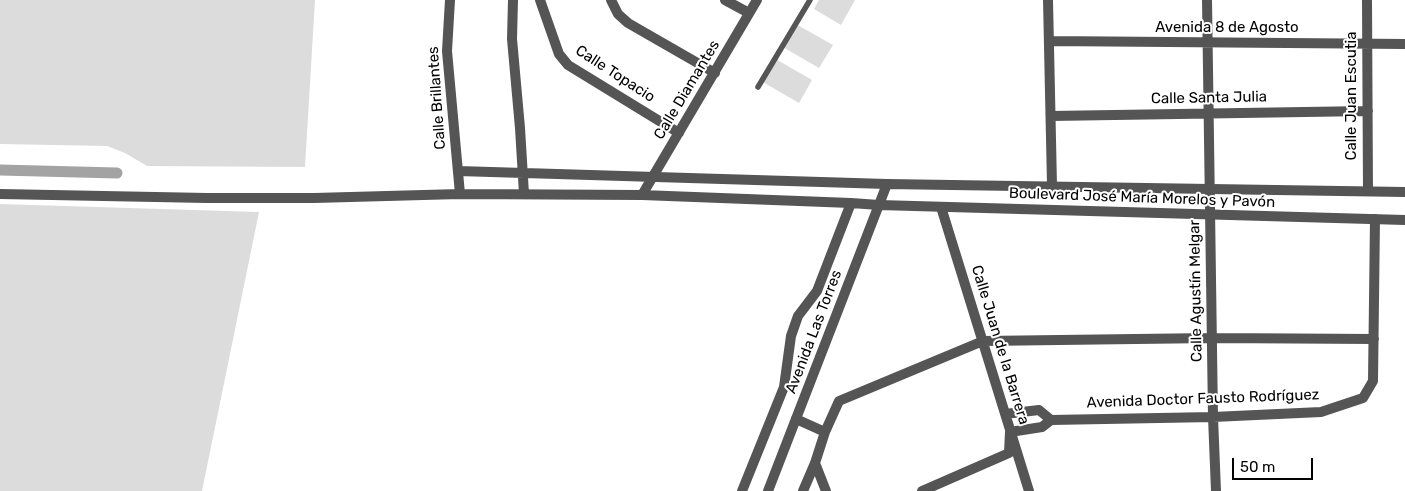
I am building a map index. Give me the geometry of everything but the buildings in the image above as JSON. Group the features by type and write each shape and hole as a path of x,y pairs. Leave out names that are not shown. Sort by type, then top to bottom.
{"street":[{"name":"Calle Brillantes","path":"450,0 447,51 460,194"},
{"path":"513,0 512,39 524,194"},
{"name":"Calle Topacio","path":"540,0 559,54 568,65 679,133"},
{"path":"611,0 618,14 628,23 715,73"},
{"path":"725,0 749,13"},
{"name":"Calle Diamantes","path":"642,195 757,0"},
{"path":"1048,0 1052,185"},
{"name":"Calle Agustín Melgar","path":"1207,0 1213,417 1216,491"},
{"name":"Calle Juan Escutia","path":"1367,0 1368,191"},
{"name":"Avenida 8 de Agosto","path":"1050,42 1405,44"},
{"name":"Calle Santa Julia","path":"1051,116 1208,112 1368,111"},
{"name":"Boulevard José María Morelos y Pavón","path":"458,171 887,184 1052,185 1405,192"},
{"name":"Avenida Las Torres","path":"768,491 887,184"},
{"name":"Boulevard José María Morelos y Pavón","path":"0,194 217,198 314,198 460,194 642,195 879,205 1405,220"},
{"path":"742,491 784,387 791,336 798,316 818,291 851,203"},
{"name":"Calle Juan de la Barrera","path":"941,207 1029,491"},
{"path":"803,491 825,432 840,401 983,341 1212,338 1374,339 1375,219"},
{"name":"Avenida Doctor Fausto Rodríguez","path":"1010,432 1042,427 1051,420 1213,417 1321,412 1356,402 1363,398 1373,381 1374,339"},
{"name":"Avenida Doctor Fausto Rodríguez","path":"1005,414 1039,410 1051,420"},
{"path":"796,419 825,432"},
{"path":"922,491 1009,453 1010,432"},
{"path":"815,463 826,491"}],"lane":[{"path":"758,87 810,0"}],"shaded area":[{"path":"0,0 315,0 305,167 147,166 125,153 107,146 0,144"},
{"path":"819,0 855,0 841,25 814,9"},
{"path":"794,23 833,45 819,68 781,46"},
{"path":"774,58 812,80 799,103 761,81"},
{"path":"0,204 259,212 202,491 0,491"}],"waterway":[{"path":"0,170 117,173"}]}
